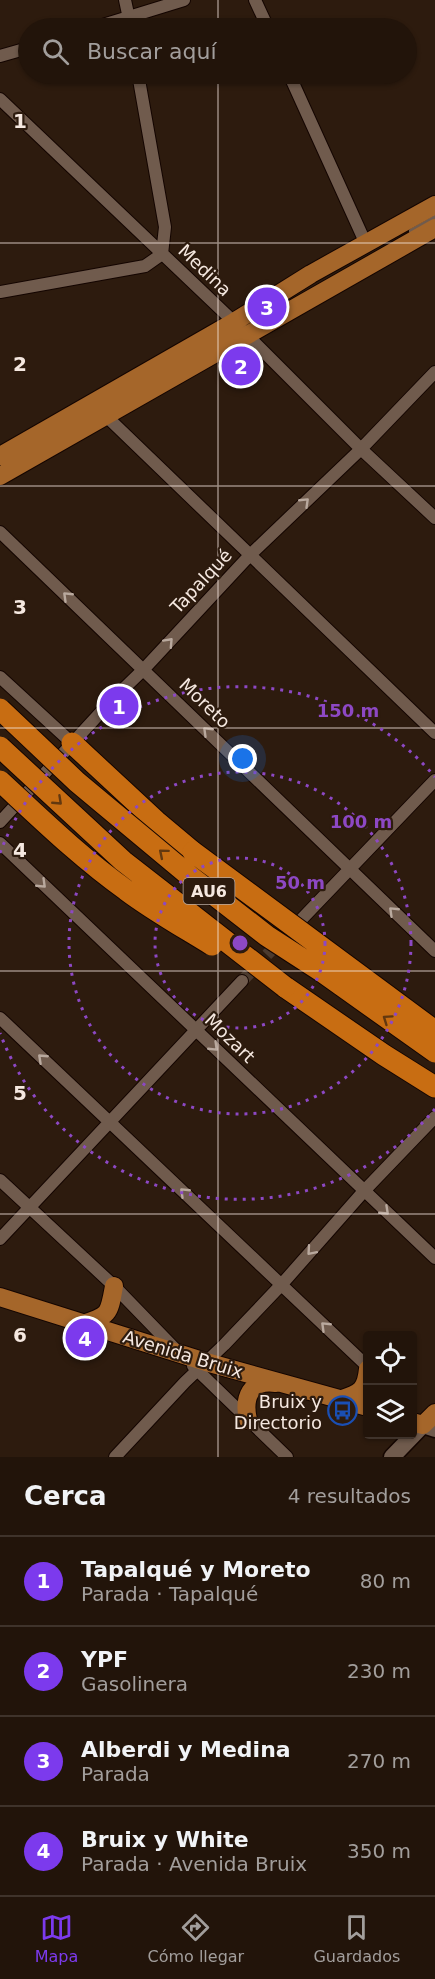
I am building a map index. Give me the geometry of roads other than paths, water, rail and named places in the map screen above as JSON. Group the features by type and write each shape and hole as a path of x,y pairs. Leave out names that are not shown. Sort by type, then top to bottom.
{"highway":[{"name":"AU6","path":"0,709 76,782 191,877 267,936 321,971 435,1052"},
{"path":"72,743 193,852 435,1030"},
{"name":"AU6","path":"0,747 123,861 285,987 435,1087"},
{"path":"0,781 125,890 169,920 285,987"}],"main road":[{"path":"0,476 106,416 241,329 311,274 435,205"},
{"path":"0,456 435,228"},
{"path":"83,1324 105,1315 110,1307 114,1286"},
{"name":"Avenida Bruix","path":"0,1297 180,1354 202,1366 281,1383 363,1405"},
{"path":"248,1420 247,1399 251,1391 260,1383 281,1383"},
{"path":"342,1399 360,1391 364,1385"},
{"path":"392,1457 424,1420"}],"street":[{"path":"125,0 129,18"},
{"path":"142,18 184,0"},
{"path":"255,0 263,18"},
{"path":"0,56 18,51"},
{"path":"0,292 146,266 162,254 165,227 140,84"},
{"path":"294,84 366,244"},
{"name":"Medina","path":"0,99 435,518"},
{"name":"Tapalqué","path":"0,822 250,555 361,448 435,372"},
{"path":"106,416 435,733"},
{"name":"Moreto","path":"0,532 435,951"},
{"path":"0,677 72,743"},
{"path":"298,923 435,780"},
{"name":"Mozart","path":"0,843 435,1258"},
{"path":"0,1239 242,981"},
{"path":"0,1018 363,1363"},
{"path":"115,1457 282,1284 364,1191 435,1117"},
{"path":"0,1180 114,1286 180,1354"},
{"path":"202,1366 248,1420 287,1457"}],"lane":[{"path":"404,235 435,218"}],"tunnel":[{"path":"242,981 282,939"}],"place":[{"name":"Alberdi y Medina","path":"267,307"},
{"name":"YPF","path":"241,366"},
{"name":"Tapalqué y Moreto","path":"119,706"},
{"name":"Bruix y White","path":"85,1338"},
{"name":"Bruix y Directorio","path":"343,1411"}]}
